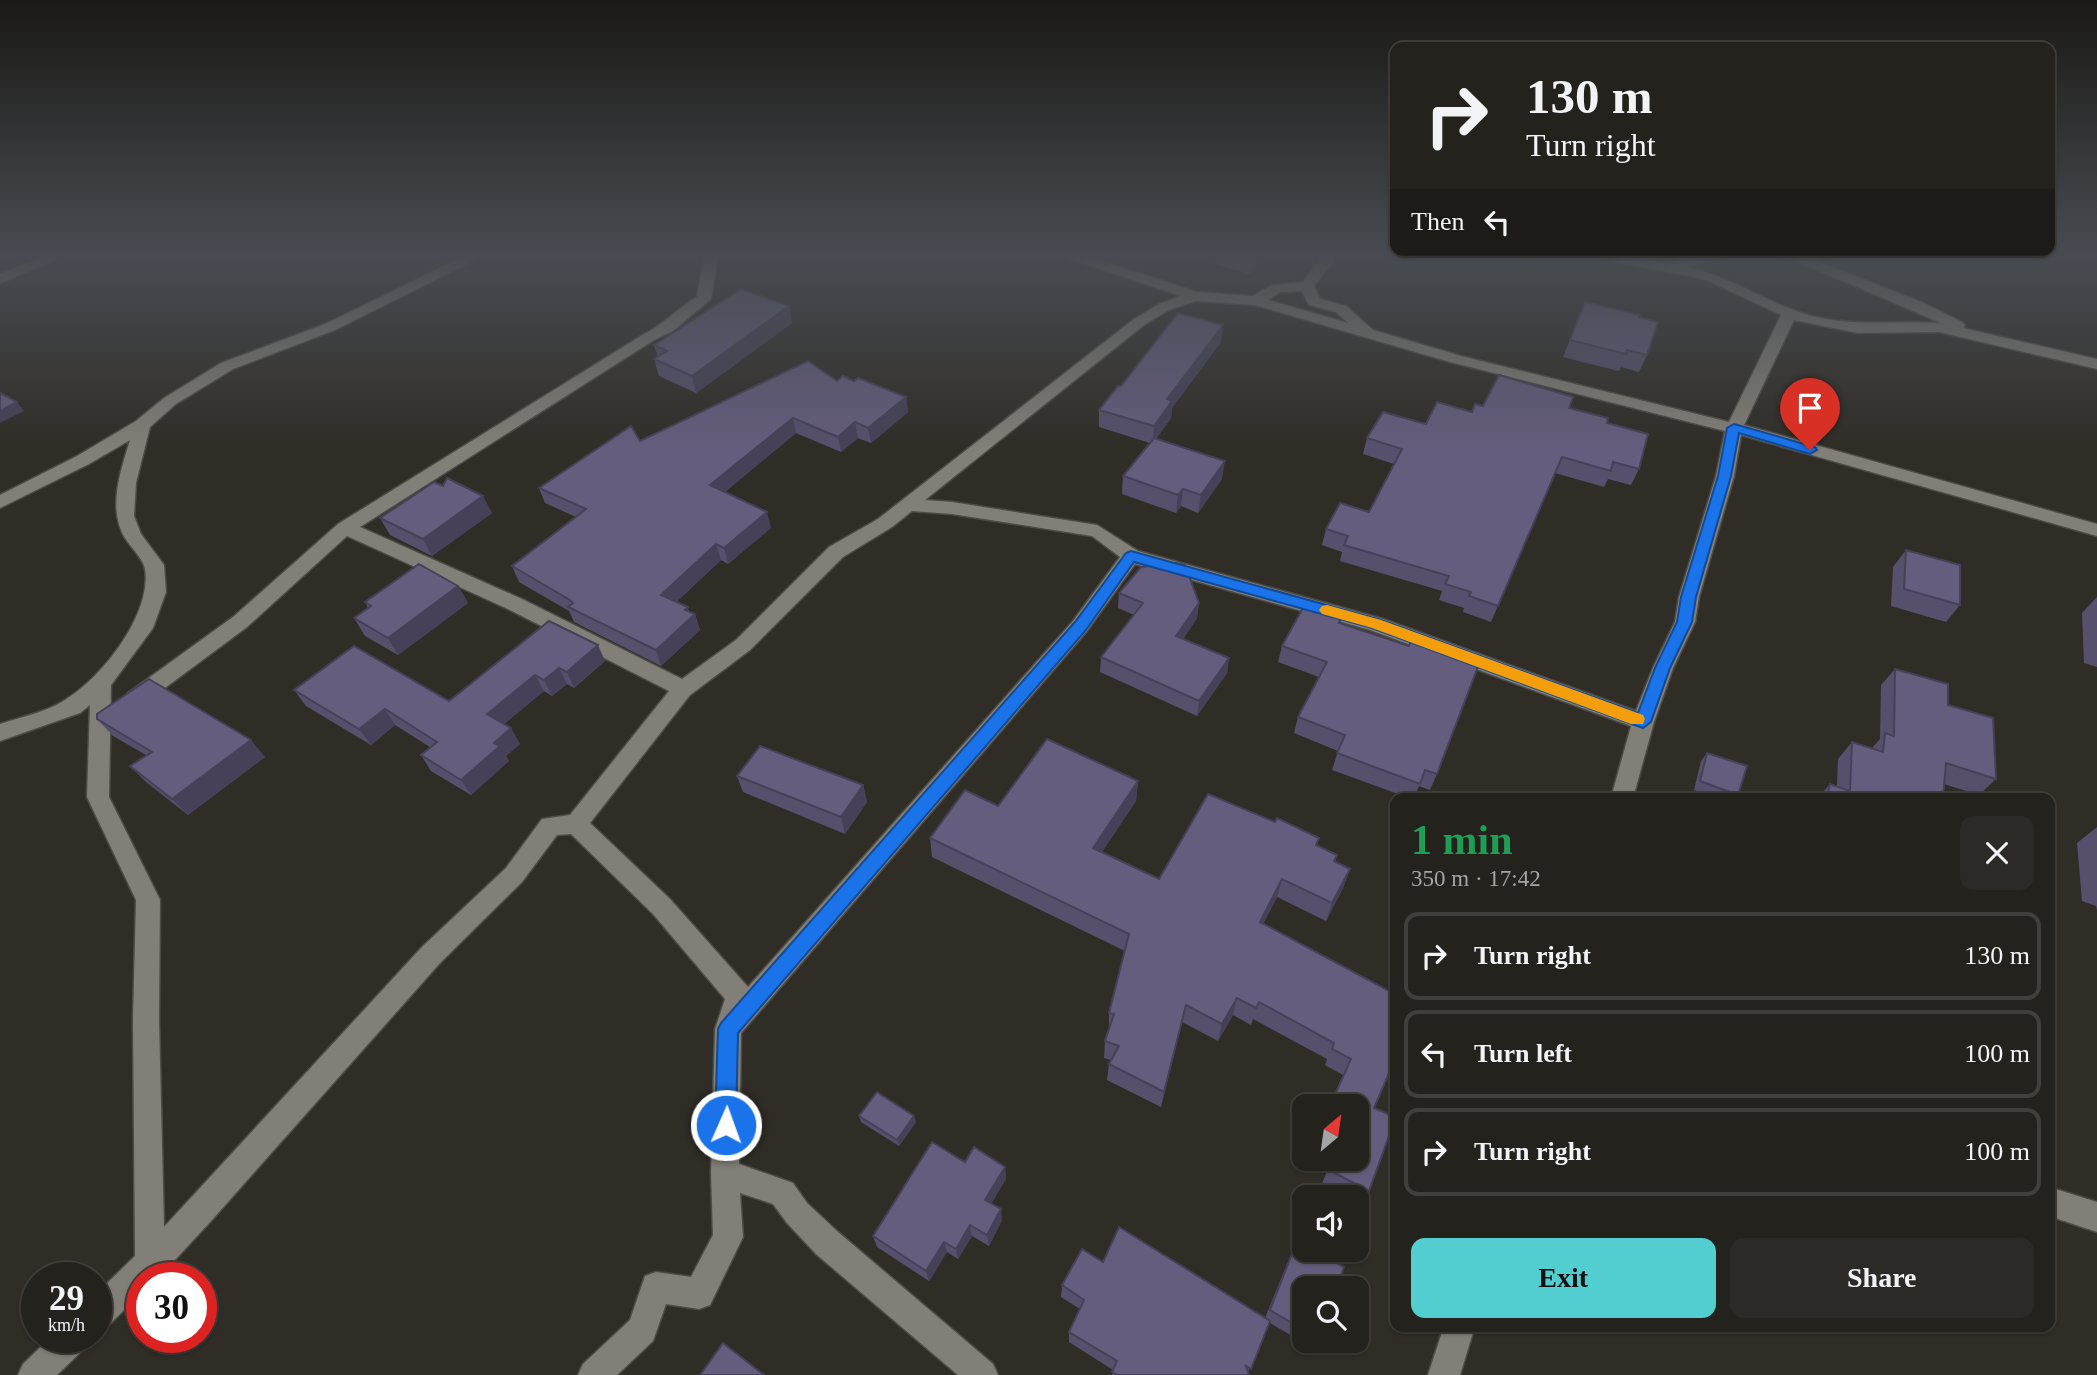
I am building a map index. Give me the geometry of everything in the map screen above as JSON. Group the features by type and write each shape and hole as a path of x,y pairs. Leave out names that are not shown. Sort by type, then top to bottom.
{"street":[{"path":"0,502 83,460 142,425 170,401 227,366 344,320"},
{"path":"100,725 240,622 345,528 649,337 668,328 676,320"},
{"path":"152,1262 431,955 514,875 550,826 576,824 683,689 743,645 836,552 885,523 1140,320"},
{"path":"1320,320 1734,428 2097,530"},
{"path":"1354,320 1373,336"},
{"path":"1623,793 1643,722 1662,668 1685,622 1689,597 1724,476 1734,428 1786,320"},
{"path":"1819,320 1858,327 1924,326 2097,364"},
{"path":"1945,320 1970,334"},
{"path":"0,733 72,707 101,684 146,623 156,592 154,565 132,536 125,516 124,501 142,425"},
{"path":"905,505 952,508 1097,531 1131,556 1376,624 1643,722"},
{"path":"345,528 537,614 683,689"},
{"path":"728,1029 1080,626 1131,556"},
{"path":"101,684 98,797 148,900 146,1020 150,1262"},
{"path":"576,824 701,947 738,996 728,1029 725,1173 728,1237 699,1294 656,1287 642,1330 594,1375"},
{"path":"725,1173 783,1193 797,1213 827,1243 982,1375"},
{"path":"2055,1203 2097,1217"},
{"path":"112,1301 126,1287"},
{"path":"1444,1375 1458,1332"},
{"path":"34,1375 57,1353"}],"building":[{"path":"693,320 769,320 692,376 654,359 667,351 654,345"},
{"path":"1172,320 1205,320 1223,325 1167,399 1172,401 1154,426 1099,410 1118,386 1121,386"},
{"path":"1578,320 1658,322 1647,355 1627,350 1626,354 1570,340"},
{"path":"808,361 837,381 843,376 854,381 858,378 906,397 868,428 855,422 838,437 793,418 710,485 767,512 724,548 716,544 661,595 688,607 685,610 695,614 656,650 568,607 573,603 570,600 512,566 586,509 539,488 631,426 640,441"},
{"path":"1499,375 1573,397 1569,408 1608,418 1607,423 1648,434 1639,469 1613,462 1611,471 1562,457 1498,606 1469,596 1471,592 1445,584 1449,576 1344,545 1348,536 1326,529 1340,503 1369,512 1402,449 1367,438 1383,412 1426,424 1437,402 1472,412 1475,404 1483,406"},
{"path":"0,393 17,402 0,411"},
{"path":"1154,438 1225,461 1201,495 1183,489 1178,495 1123,476"},
{"path":"447,478 483,496 423,539 380,518 434,482 443,486"},
{"path":"1906,550 1960,565 1960,605 1904,589"},
{"path":"1176,563 1185,565 1199,603 1176,636 1229,658 1199,701 1101,657 1143,603 1119,593 1141,567"},
{"path":"419,564 458,586 388,638 354,618 371,606 365,602"},
{"path":"1305,604 1342,617 1339,623 1409,646 1411,641 1479,664 1437,774 1425,770 1420,784 1337,753 1345,735 1298,717 1327,662 1282,646"},
{"path":"549,621 598,645 567,672 559,668 544,680 535,675 487,714 511,728 494,743 500,746 461,780 421,755 437,742 385,709 359,729 294,690 354,646 449,701"},
{"path":"1895,669 1948,684 1948,705 1993,718 1996,779 1946,763 1943,793 1828,793 1830,784 1850,791 1852,742 1883,752 1885,733 1894,736"},
{"path":"149,679 251,740 172,799 130,766 152,752 97,719 97,714"},
{"path":"1047,739 1138,781 1093,848 1159,879 1208,794 1275,822 1277,818 1319,838 1316,845 1337,855 1334,861 1350,869 1332,903 1282,879 1260,922 1390,991 1390,1071 1374,1108 1390,1115 1390,1133 1369,1191 1369,1185 1358,1185 1331,1171 1369,1171 1369,1094 1335,1094 1351,1059 1332,1049 1334,1043 1259,1002 1256,1008 1237,998 1222,1024 1186,1005 1164,1092 1109,1064 1119,1046 1105,1041 1114,1014 1109,1013 1129,934 930,838 965,790 998,806"},
{"path":"760,746 863,785 841,817 737,776"},
{"path":"1707,753 1747,766 1739,793 1700,781"},
{"path":"877,1092 914,1116 897,1140 859,1116"},
{"path":"932,1142 965,1162 974,1147 1005,1167 985,1200 1001,1209 987,1235 970,1225 956,1249 944,1242 926,1271 873,1236"},
{"path":"1119,1227 1270,1321 1251,1369 1246,1366 1249,1375 1117,1375 1112,1372 1117,1361 1069,1332 1084,1300 1062,1285 1082,1249 1103,1262"},
{"path":"1292,1254 1292,1262 1335,1262 1344,1267 1341,1276 1292,1276 1292,1323 1270,1310"},
{"path":"723,1343 764,1375 700,1375"}],"slow traffic":[{"path":"1327,610 1376,624 1637,719"}],"route":[{"path":"726,1125 728,1029 1080,626 1131,556 1376,624 1643,722 1662,668 1685,622 1689,597 1724,476 1734,428 1810,450"}]}
